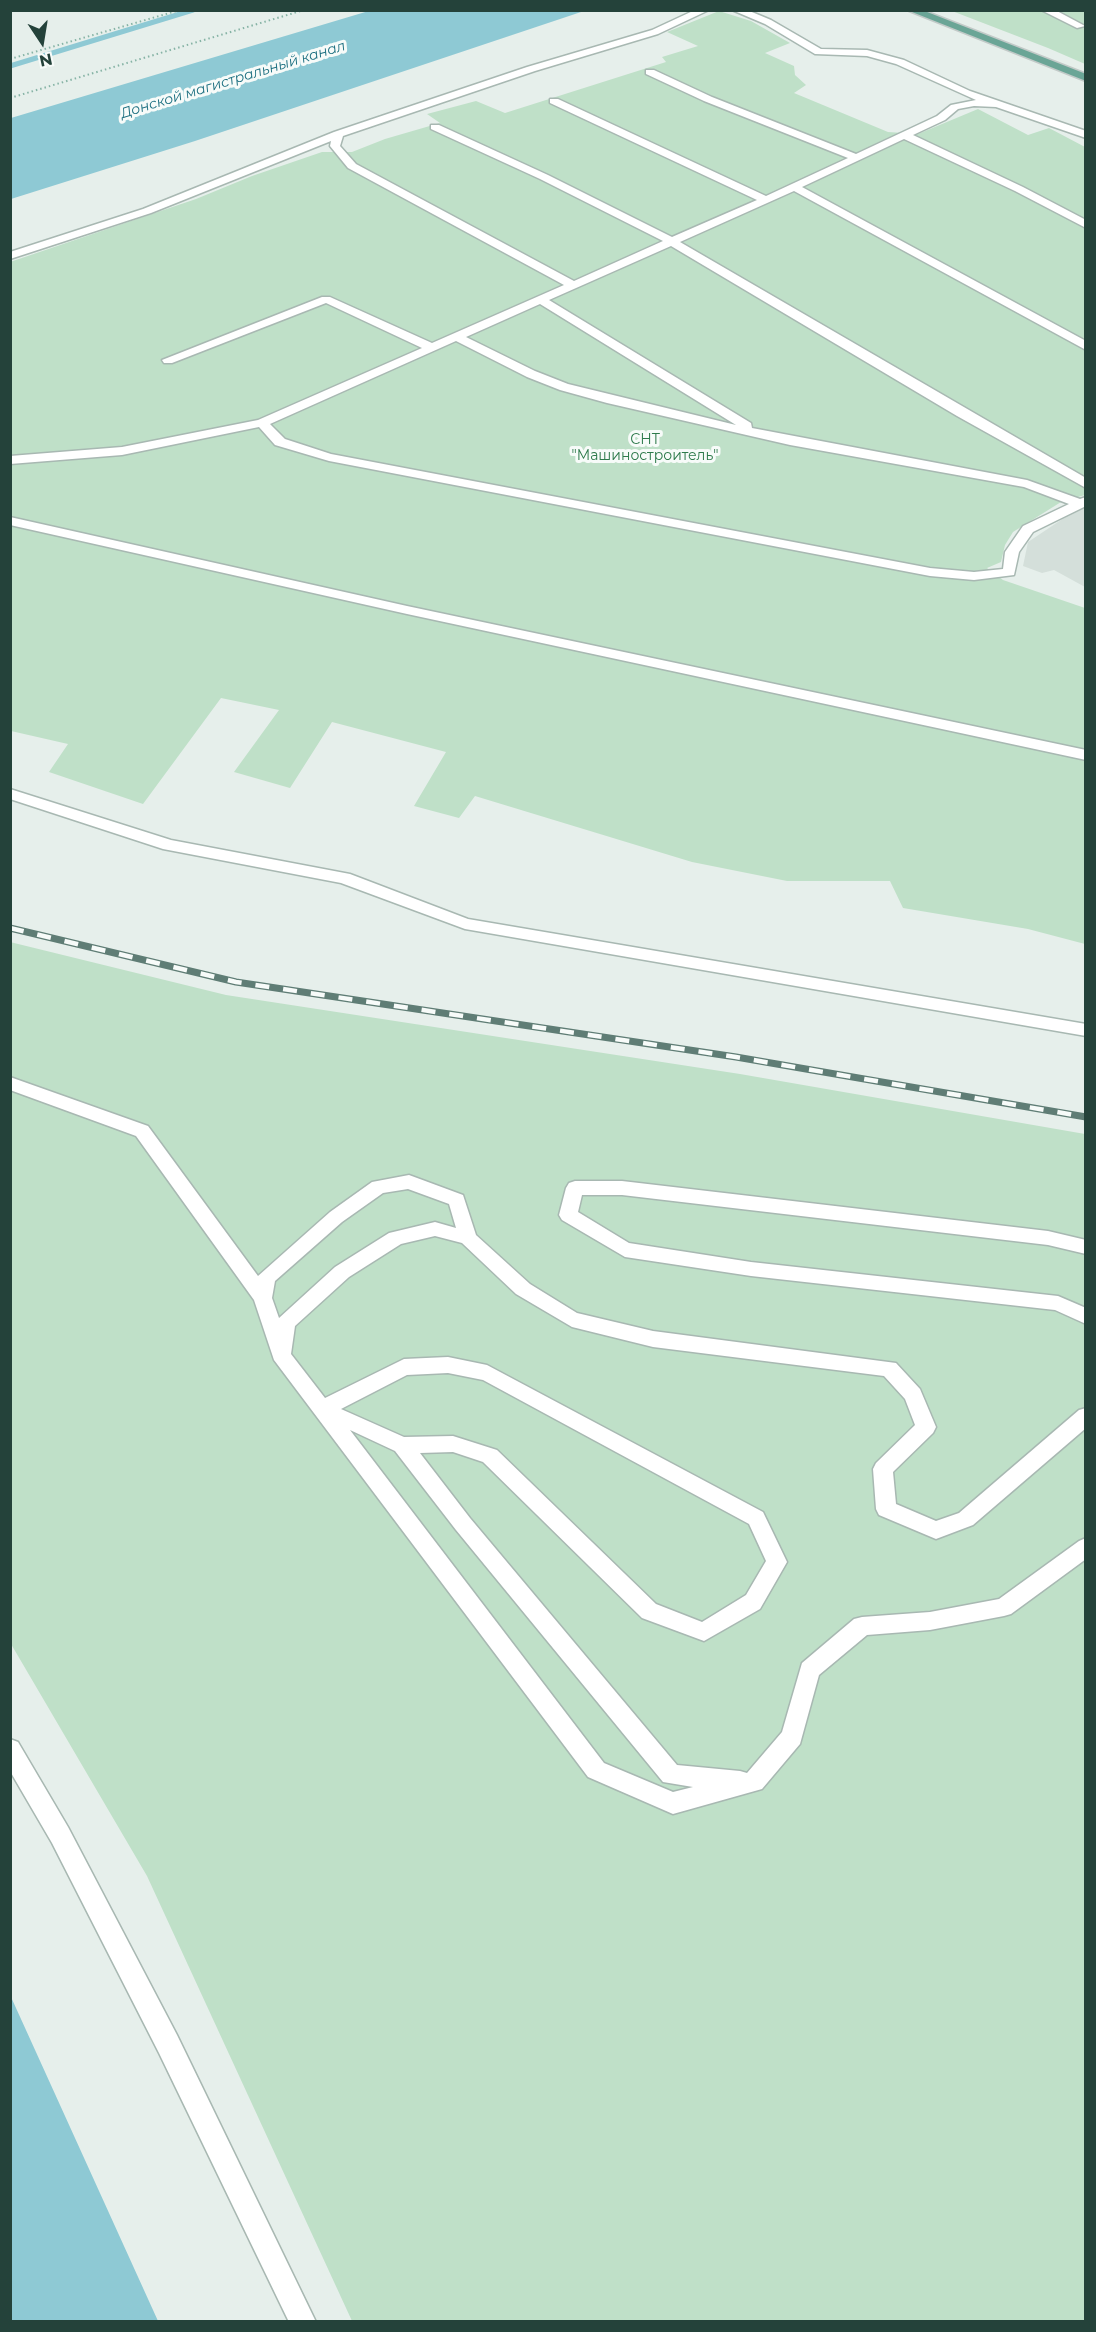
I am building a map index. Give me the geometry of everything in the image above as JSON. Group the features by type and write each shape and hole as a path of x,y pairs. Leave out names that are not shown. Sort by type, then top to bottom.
{"main road":[{"path":"912,10 1086,78"}],"lane":[{"path":"10,256 147,211 338,134 531,69 655,32 704,10"},
{"path":"737,10 768,22 819,52 867,53 900,62 966,93 1086,135"},
{"path":"1046,10 1083,27"},
{"path":"1054,10 1083,27"},
{"path":"651,72 708,99 858,158"},
{"path":"554,101 766,200"},
{"path":"10,460 122,451 262,423 766,200 905,136 941,118 955,107 974,103 999,104"},
{"path":"435,127 544,177 671,243 1086,484"},
{"path":"338,134 335,146 352,166 575,286"},
{"path":"905,136 929,145 1019,189 1086,225"},
{"path":"794,187 1086,346"},
{"path":"168,360 326,299 430,347"},
{"path":"541,300 761,434"},
{"path":"455,336 531,374 564,387 761,434 1027,484 1082,502"},
{"path":"262,423 280,442 329,457 930,572 974,576 1009,572 1012,552 1028,529 1082,502"},
{"path":"10,521 407,610 1086,755"},
{"path":"10,794 168,845 344,878 465,924 1086,1030"},
{"path":"10,1083 142,1131 263,1298 281,1355 596,1770 673,1803 754,1782 792,1737 810,1670 862,1626 930,1621 1004,1607 1086,1547"},
{"path":"263,1298 266,1278 336,1217 378,1187 410,1182 457,1200 468,1238"},
{"path":"1086,1247 1048,1238 622,1188 575,1188 568,1215 625,1250 752,1269 1058,1303 1086,1317"},
{"path":"281,1355 286,1323 342,1272 396,1238 435,1229 468,1238 523,1289 572,1320 653,1339 890,1369 913,1395 926,1427 883,1469 886,1509 936,1530 966,1519 1086,1416"},
{"path":"448,1365 487,1372 756,1518 777,1562 753,1602 704,1632 649,1611 490,1456 453,1444 402,1445 322,1409 404,1367 448,1365"},
{"path":"402,1445 463,1524 671,1776 754,1782"},
{"path":"10,1749 60,1834 163,2034 303,2322"}],"path":[{"path":"10,59 180,10"},
{"path":"10,98 304,10"}],"shaded area":[{"path":"1085,504 1085,587 1054,570 1042,573 1023,566 1028,542"}],"green space":[{"name":"СНТ \"Машиностроитель\"","path":"719,11 751,21 790,43 765,53 794,66 795,75 806,85 794,93 888,132 918,134 978,109 1028,135 1049,128 1085,147 1085,495 1061,502 1013,532 1005,545 1001,562 987,568 1003,580 1085,608 1085,944 1028,929 903,908 890,881 787,881 692,862 475,796 459,818 414,806 446,752 332,722 290,788 234,772 279,710 221,698 143,804 49,772 68,744 11,731 10,262 196,199 252,176 322,152 352,152 385,139 440,123 427,114 476,101 505,113 666,62 662,57 698,46 667,32"},
{"path":"952,11 1085,11 1085,64 1048,48"},
{"path":"10,942 226,995 740,1074 1085,1134 1085,2321 352,2321 147,1876 11,1644"}],"water":[{"name":"Донской магистральный канал","path":"372,10 584,11 195,141 11,199 11,118"},
{"path":"11,1997 158,2321 11,2321"}],"waterway":[{"path":"10,66 193,10"}],"railway":[{"path":"10,928 236,982 736,1057 1086,1117"}]}
